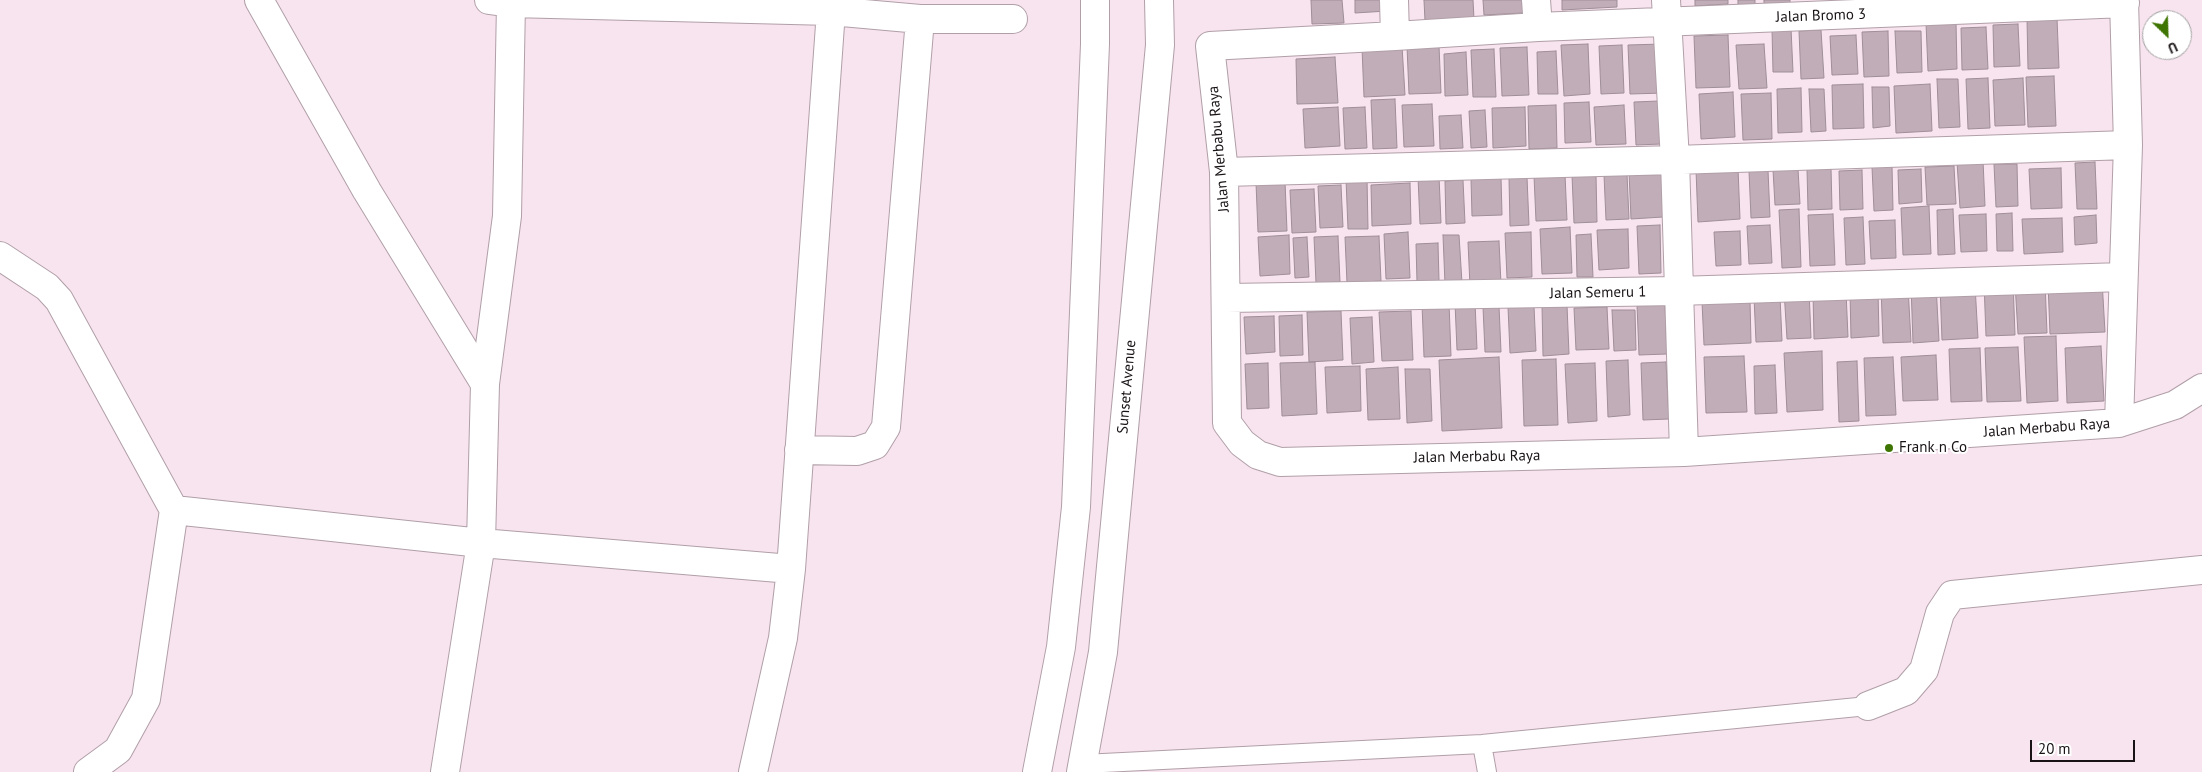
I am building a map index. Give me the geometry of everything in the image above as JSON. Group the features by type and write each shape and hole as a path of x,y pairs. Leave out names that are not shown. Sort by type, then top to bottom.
{"street":[{"path":"259,0 367,191 485,384"},
{"path":"1038,772 1061,647 1076,507 1095,44 1094,0"},
{"name":"Sunset Avenue","path":"1082,768 1103,652 1160,45 1159,0"},
{"path":"1394,0 1395,36"},
{"path":"1536,0 1538,27"},
{"path":"445,772 481,543 485,384 507,216 500,1 831,12 920,19 1013,19"},
{"path":"2120,423 2128,144 2124,2"},
{"name":"Jalan Bromo 3","path":"1210,46 1538,27 1666,11 2124,2"},
{"path":"1666,11 1675,160 1684,452"},
{"path":"753,772 767,717 783,638 791,569 831,12"},
{"path":"799,450 857,451 875,445 886,427 920,19"},
{"name":"Jalan Merbabu Raya","path":"1210,46 1224,172 1228,423 1242,443 1258,455 1280,462 1684,452 2120,423 2175,405 2202,388"},
{"path":"1224,172 1675,160 2128,144"},
{"path":"0,256 47,287 59,300 174,510 146,699 118,750 88,772"},
{"name":"Jalan Semeru 1","path":"1227,298 1678,291 2123,277"},
{"path":"174,510 481,543 791,569"},
{"path":"1868,706 1906,691 1924,670 1940,613 1952,594 2202,570"}],"lane":[{"path":"1082,768 1482,744 1868,706"},
{"path":"1482,744 1487,772"}],"building":[{"path":"1311,0 1342,0 1344,23 1312,24"},
{"path":"1355,0 1386,0 1387,11 1355,13"},
{"path":"1424,0 1473,0 1474,19 1425,21"},
{"path":"1483,0 1522,0 1523,13 1484,15"},
{"path":"1562,0 1617,0 1617,7 1562,10"},
{"path":"1695,0 1728,0 1728,4 1695,6"},
{"path":"1738,0 1755,0 1755,7 1738,8"},
{"path":"1764,0 1790,0 1790,3 1764,4"},
{"path":"2057,18 2059,68 2028,69 2027,19"},
{"path":"1956,22 1957,69 1928,71 1926,23"},
{"path":"2018,24 2020,66 1994,67 1993,25"},
{"path":"1986,27 1988,69 1962,70 1961,28"},
{"path":"1791,28 1793,72 1773,72 1772,29"},
{"path":"1821,30 1824,78 1801,79 1799,31"},
{"path":"1888,31 1889,76 1864,77 1862,32"},
{"path":"1895,31 1921,31 1922,72 1897,73"},
{"path":"1728,35 1730,87 1696,88 1694,36"},
{"path":"1856,35 1858,74 1832,75 1830,36"},
{"path":"1588,44 1590,94 1564,96 1561,45"},
{"path":"1662,44 1664,93 1630,94 1628,45"},
{"path":"1764,44 1767,88 1739,89 1736,45"},
{"path":"1622,45 1624,93 1601,94 1599,46"},
{"path":"1402,46 1405,95 1364,97 1362,48"},
{"path":"1407,46 1439,46 1441,93 1409,94"},
{"path":"1527,47 1529,95 1502,96 1500,48"},
{"path":"1494,49 1496,97 1473,97 1471,50"},
{"path":"1556,51 1558,94 1538,94 1537,52"},
{"path":"1466,52 1468,95 1445,96 1444,54"},
{"path":"1335,57 1338,103 1297,104 1296,59"},
{"path":"2054,76 2056,126 2028,127 2026,77"},
{"path":"1988,78 1990,128 1968,129 1966,79"},
{"path":"2023,78 2025,125 1995,126 1993,80"},
{"path":"1937,79 1958,79 1960,127 1939,128"},
{"path":"1863,84 1864,128 1833,129 1832,85"},
{"path":"1930,84 1932,131 1896,133 1894,86"},
{"path":"1872,87 1889,87 1890,126 1873,128"},
{"path":"1801,88 1802,132 1778,133 1777,89"},
{"path":"1809,89 1824,89 1826,131 1811,132"},
{"path":"1733,92 1735,137 1701,139 1699,94"},
{"path":"1771,93 1772,139 1743,140 1741,94"},
{"path":"1395,99 1397,148 1373,149 1371,100"},
{"path":"1659,101 1661,144 1636,145 1634,102"},
{"path":"1589,102 1591,142 1565,143 1564,103"},
{"path":"1432,104 1434,146 1404,147 1402,105"},
{"path":"1556,105 1557,148 1529,149 1528,106"},
{"path":"1624,105 1626,144 1596,145 1594,107"},
{"path":"1338,107 1340,146 1305,148 1303,109"},
{"path":"1365,107 1367,148 1345,149 1343,108"},
{"path":"1525,107 1526,146 1493,148 1492,108"},
{"path":"1485,110 1487,147 1471,148 1469,111"},
{"path":"1461,115 1463,148 1440,149 1439,116"},
{"path":"1983,160 1985,206 1960,208 1957,162"},
{"path":"2095,162 2097,209 2077,209 2075,163"},
{"path":"1994,164 2017,164 2018,206 1996,207"},
{"path":"1892,166 1893,210 1874,211 1872,167"},
{"path":"1954,166 1956,204 1927,205 1925,167"},
{"path":"1738,168 1740,219 1698,222 1696,170"},
{"path":"1831,168 1832,209 1808,210 1807,169"},
{"path":"2061,168 2062,208 2031,209 2029,169"},
{"path":"1798,169 1800,204 1775,205 1773,170"},
{"path":"1921,169 1922,202 1899,204 1898,170"},
{"path":"1768,170 1770,217 1751,218 1749,171"},
{"path":"1862,170 1863,209 1840,210 1839,171"},
{"path":"1662,171 1663,217 1631,219 1629,172"},
{"path":"1565,174 1567,220 1536,221 1534,176"},
{"path":"1596,174 1597,222 1574,223 1572,175"},
{"path":"1627,174 1629,219 1606,220 1604,175"},
{"path":"1439,176 1441,223 1420,224 1418,177"},
{"path":"1501,177 1502,215 1472,216 1471,179"},
{"path":"1527,177 1529,225 1510,226 1509,178"},
{"path":"1367,178 1368,229 1348,229 1346,179"},
{"path":"1463,180 1465,223 1446,224 1445,181"},
{"path":"1285,181 1287,231 1258,232 1256,183"},
{"path":"1410,183 1411,224 1372,226 1371,185"},
{"path":"1341,185 1343,227 1320,228 1318,186"},
{"path":"1314,189 1316,232 1292,233 1290,190"},
{"path":"1929,206 1931,254 1903,255 1901,208"},
{"path":"1799,209 1801,267 1782,268 1779,210"},
{"path":"1953,209 1955,254 1938,255 1937,210"},
{"path":"2012,213 2013,251 1997,251 1996,214"},
{"path":"1833,214 1835,265 1810,266 1808,215"},
{"path":"1986,214 1987,251 1961,252 1959,215"},
{"path":"2096,215 2097,243 2075,245 2074,217"},
{"path":"1863,217 1865,264 1846,265 1844,218"},
{"path":"2062,218 2063,252 2024,254 2022,219"},
{"path":"1895,220 1896,258 1871,259 1869,221"},
{"path":"1660,225 1661,273 1639,274 1637,226"},
{"path":"1770,225 1772,263 1749,264 1747,226"},
{"path":"1570,227 1572,273 1542,274 1540,229"},
{"path":"1628,229 1629,268 1599,270 1597,230"},
{"path":"1740,231 1741,265 1716,266 1714,232"},
{"path":"1408,232 1410,278 1386,279 1384,234"},
{"path":"1531,232 1532,277 1507,278 1505,233"},
{"path":"1591,234 1593,277 1577,277 1576,235"},
{"path":"1289,235 1290,274 1260,276 1258,237"},
{"path":"1443,235 1459,235 1462,283 1445,284"},
{"path":"1338,236 1340,282 1316,283 1314,237"},
{"path":"1379,236 1381,281 1347,283 1345,237"},
{"path":"1307,237 1309,277 1295,278 1293,238"},
{"path":"1499,241 1501,284 1470,286 1468,242"},
{"path":"1438,243 1439,281 1417,282 1416,244"},
{"path":"2102,280 2105,332 2050,334 2048,283"},
{"path":"2013,281 2015,335 1986,336 1984,283"},
{"path":"2045,281 2047,333 2018,334 2015,283"},
{"path":"1936,284 1939,341 1913,343 1911,285"},
{"path":"1975,285 1978,338 1942,340 1940,286"},
{"path":"1908,286 1911,342 1883,343 1881,287"},
{"path":"1809,289 1811,338 1787,339 1784,290"},
{"path":"1846,291 1848,337 1814,339 1813,293"},
{"path":"1878,291 1879,336 1851,338 1850,292"},
{"path":"1780,296 1782,341 1756,342 1754,297"},
{"path":"1750,300 1751,343 1704,345 1702,302"},
{"path":"1475,302 1477,349 1457,350 1455,303"},
{"path":"1449,303 1451,356 1424,357 1422,304"},
{"path":"1665,304 1667,354 1639,355 1637,305"},
{"path":"1567,305 1569,354 1543,356 1542,306"},
{"path":"1499,306 1501,352 1485,352 1483,307"},
{"path":"1534,306 1536,351 1510,353 1508,307"},
{"path":"1607,307 1609,349 1576,350 1574,308"},
{"path":"1612,310 1635,310 1636,350 1614,351"},
{"path":"1341,311 1343,360 1309,362 1307,312"},
{"path":"1411,311 1413,360 1382,361 1379,312"},
{"path":"1302,315 1303,355 1280,356 1279,316"},
{"path":"1274,316 1275,352 1246,354 1244,317"},
{"path":"1372,317 1374,362 1352,364 1350,318"},
{"path":"2056,336 2058,401 2027,403 2024,337"},
{"path":"2101,346 2104,401 2067,403 2065,348"},
{"path":"2018,347 2021,401 1987,402 1985,348"},
{"path":"1980,348 1982,401 1951,402 1949,349"},
{"path":"1822,351 1823,410 1787,412 1784,353"},
{"path":"1936,355 1938,400 1903,401 1901,357"},
{"path":"1744,356 1747,412 1706,413 1704,357"},
{"path":"1499,357 1502,428 1442,431 1439,360"},
{"path":"1893,357 1896,415 1866,416 1864,358"},
{"path":"1556,359 1558,425 1524,426 1522,360"},
{"path":"1628,360 1630,415 1608,417 1606,361"},
{"path":"1857,361 1859,421 1839,422 1837,362"},
{"path":"1315,362 1317,414 1282,416 1280,363"},
{"path":"1666,362 1669,419 1643,420 1641,363"},
{"path":"1268,363 1269,408 1247,409 1245,364"},
{"path":"1595,363 1597,421 1568,423 1565,364"},
{"path":"1775,365 1777,413 1755,414 1754,366"},
{"path":"1360,366 1361,411 1327,413 1325,367"},
{"path":"1398,367 1400,419 1368,420 1366,369"},
{"path":"1405,369 1430,369 1432,421 1407,423"}],"place":[{"name":"Frank n Co","path":"1889,448"}]}
